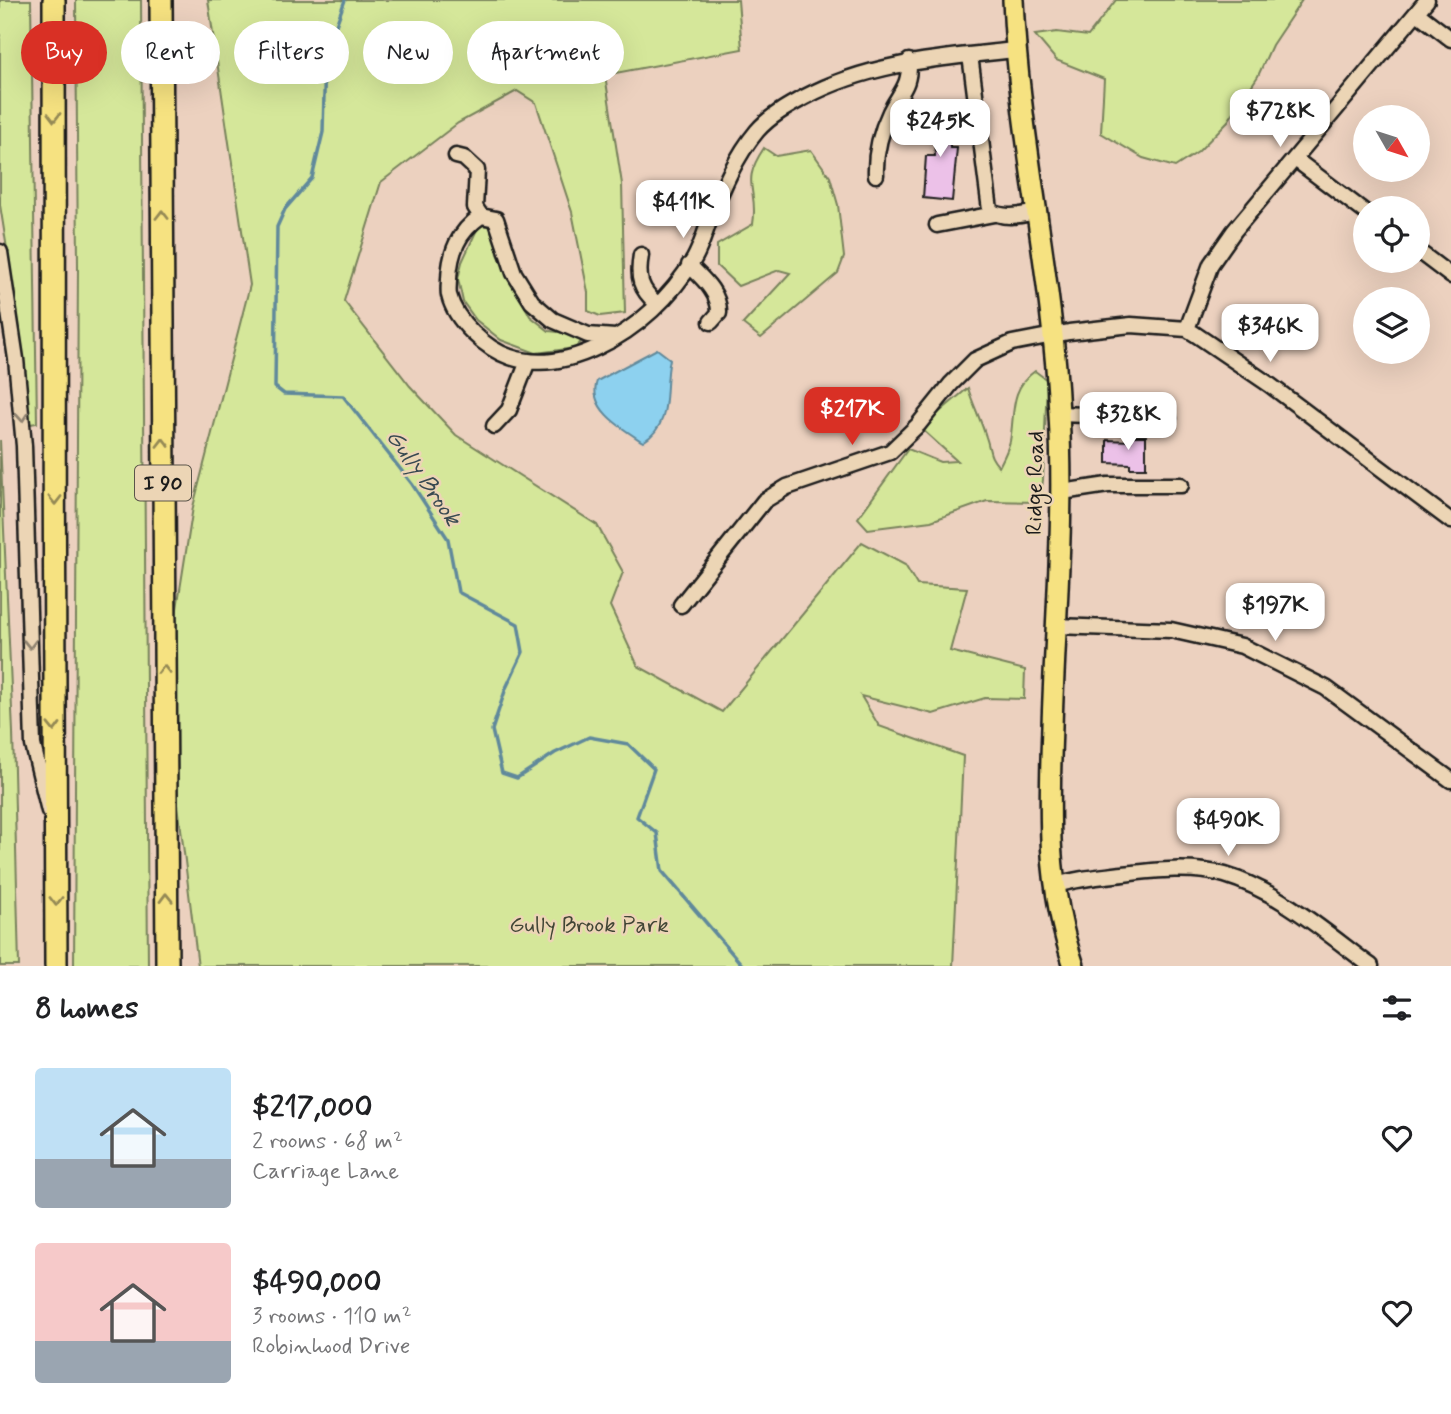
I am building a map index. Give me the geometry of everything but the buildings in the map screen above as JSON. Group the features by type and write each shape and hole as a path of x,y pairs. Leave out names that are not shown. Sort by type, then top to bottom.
{"highway":[{"path":"54,0 56,966"},
{"name":"I 90","path":"161,0 167,966"}],"main road":[{"name":"Ridge Road","path":"1013,0 1015,51 1053,337 1059,414 1062,492 1049,824 1054,886 1066,943 1074,966"}],"street":[{"path":"1187,329 1211,264 1234,230 1427,0"},
{"path":"1417,13 1451,39"},
{"path":"481,216 458,237 450,262 449,295 460,317 480,341 510,357 565,360 599,347 639,323 657,304 695,258 734,166 758,131 784,108 823,87 869,70 909,61 1015,51"},
{"path":"970,55 990,211 994,214"},
{"path":"876,175 877,145 889,113 910,77 909,61"},
{"path":"456,156 464,158 478,170 475,207 481,216 496,219 514,273 532,302 553,320 588,335 615,337"},
{"path":"1295,159 1353,203"},
{"path":"937,225 994,214 1016,216 1036,212"},
{"path":"0,252 16,359 24,446 33,745 55,837"},
{"path":"641,255 639,283 657,304"},
{"path":"1430,260 1451,276"},
{"path":"689,265 713,291 718,302 719,313 711,322"},
{"path":"681,605 764,500 787,487 890,452 918,425 951,384 975,360 1013,343 1069,332 1131,325 1187,329 1270,384 1451,521"},
{"path":"494,426 509,410 528,360"},
{"path":"1059,414 1169,418"},
{"path":"1062,492 1108,485 1181,485"},
{"path":"1055,626 1171,630 1242,646 1326,688 1451,780"},
{"path":"1054,886 1067,881 1146,871 1191,870 1224,875 1262,889 1371,966"}],"green space":[{"path":"0,0 31,0 31,21 21,21 21,84 32,84 37,423 30,424 18,318 0,205"},
{"path":"76,0 141,0 141,21 121,21 121,84 142,84 148,966 74,966 77,84 107,84 107,21 76,21"},
{"name":"Gully Brook Park","path":"208,0 738,0 742,49 624,71 624,21 467,21 467,84 606,84 622,184 625,313 600,316 588,311 588,292 572,212 536,103 517,91 458,123 381,182 344,301 410,386 456,435 597,525 623,572 610,606 638,666 722,712 862,542 905,565 917,585 967,588 950,651 1025,670 1024,699 985,698 933,714 861,696 879,726 963,756 953,966 198,966 164,691 193,507 250,285 220,81 220,21 211,21"},
{"path":"1116,0 1302,0 1272,45 1258,76 1228,121 1198,152 1175,167 1143,158 1101,133 1104,79 1056,60 1035,35 1057,32 1088,36"},
{"path":"764,148 776,156 811,150 830,177 838,205 844,257 838,273 761,338 743,324 790,273 779,270 738,286 717,266 717,245 753,224 751,179"},
{"path":"479,225 493,226 498,254 530,316 549,331 568,333 582,341 575,348 536,353 501,340 476,320 463,302 458,279 462,262"},
{"path":"1035,371 1047,380 1040,502 987,501 931,521 868,529 858,518 908,449 940,462 957,461 924,431 936,415 968,388 991,456 999,467 1010,441 1017,394"},
{"path":"0,440 13,732 19,966 0,966"}],"water":[{"path":"657,349 670,359 666,405 659,425 643,442 609,417 597,401 595,391 597,381"}],"waterway":[{"name":"Gully Brook","path":"345,0 325,56 323,132 312,178 285,209 277,227 275,387 284,394 343,396 412,484 448,539 458,592 518,624 523,652 506,688 492,730 502,773 517,778 555,753 589,737 628,744 654,769 637,817 657,833 662,871 743,966"}]}
